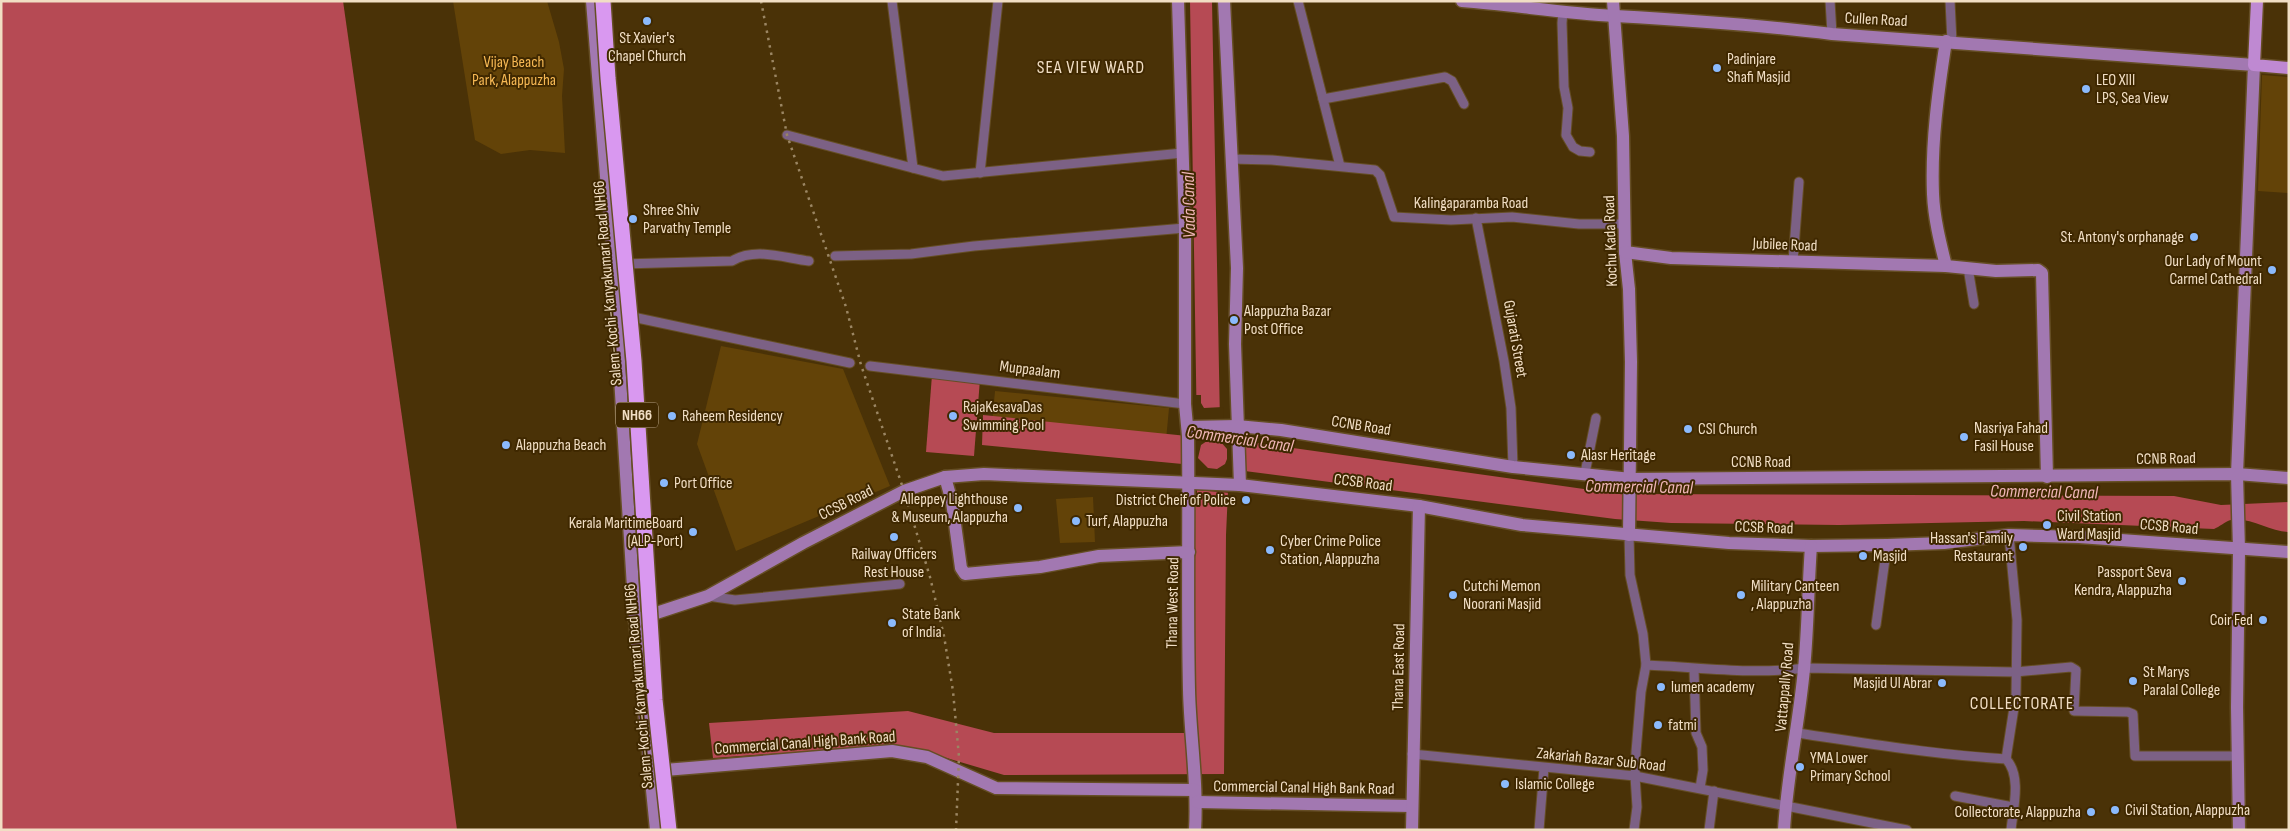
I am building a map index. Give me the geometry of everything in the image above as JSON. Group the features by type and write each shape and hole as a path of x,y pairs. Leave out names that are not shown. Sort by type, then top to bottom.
{"highway":[{"name":"Salem-Kochi-Kanyakumari Road NH66","path":"603,1 634,370 655,700 669,830"}],"main road":[{"path":"592,1 613,264 636,620 656,830"},
{"name":"Thana West Road","path":"1178,1 1185,228 1185,404 1191,430 1189,464 1188,642 1190,726 1196,790"},
{"path":"1224,1 1237,268 1233,426 1238,442 1240,472 1234,485"},
{"name":"Cullen Road","path":"1464,1 1511,4 1614,16 1694,20 1832,34 1949,41 2289,68"},
{"name":"Kochu Kada Road","path":"1613,1 1624,155 1625,252 1629,290 1631,362 1629,530"},
{"path":"2240,830 2238,756 2239,525 2237,474 2257,1"},
{"path":"1946,266 1933,196 1933,178 1938,93 1949,41"},
{"name":"Jubilee Road","path":"1625,252 1671,258 1946,266 1996,271 2038,270 2042,272 2047,477"},
{"name":"CCNB Road","path":"1191,430 1233,426 1281,430 1513,467 1631,479 2237,474 2289,478"},
{"name":"CCSB Road","path":"636,620 708,596 802,542 904,491 945,477 984,474 1234,485 1419,506 1522,525 1629,530 1729,543 1811,546 1887,545 1944,543 2009,535 2289,552"},
{"path":"945,477 952,502 961,568 965,574 1040,568 1100,556 1190,552"},
{"name":"Thana East Road","path":"1412,830 1412,754 1419,506"},
{"name":"Vattappally Road","path":"1784,830 1785,804 1797,733 1804,668 1811,546"},
{"name":"Commercial Canal High Bank Road","path":"651,771 892,751 927,757 996,788 1196,790 1411,806"},
{"path":"1196,790 1196,830"}],"street":[{"path":"892,1 913,168"},
{"path":"980,174 998,1"},
{"path":"1298,1 1340,166"},
{"path":"1830,1 1832,34"},
{"path":"1949,41 1950,1"},
{"path":"1563,11 1564,87 1568,108 1566,135 1572,147 1580,151 1590,152"},
{"path":"1323,99 1445,77 1452,81 1464,104"},
{"path":"786,135 943,176 980,174 1183,153"},
{"name":"Kalingaparamba Road","path":"1231,159 1375,170 1378,172 1394,217 1419,220 1512,217 1579,224 1625,224"},
{"path":"1793,262 1799,182"},
{"name":"Gujarati Street","path":"1476,218 1504,361 1511,408 1513,467"},
{"path":"835,256 911,254 974,246 1185,228"},
{"path":"613,264 716,262 732,261 742,255 775,254 809,261"},
{"path":"1968,268 1974,304"},
{"path":"616,314 850,363"},
{"name":"Muppaalam","path":"870,366 1185,404"},
{"path":"1586,473 1596,418"},
{"path":"1629,530 1630,575 1643,634 1646,665 1641,692 1635,776 1637,807 1634,830"},
{"path":"2006,759 2016,696 2017,620 2009,535"},
{"path":"1876,624 1887,545"},
{"path":"708,596 735,600 900,584"},
{"path":"1646,665 1694,669 1778,671 1804,668 2015,672 2074,668 2076,670 2074,711 2128,712 2133,714 2135,756 2238,756"},
{"path":"1694,669 1696,733 1703,753 1700,788"},
{"path":"1797,733 1919,750 1940,755 2006,759 2011,765 2015,778 2011,830"},
{"name":"Zakariah Bazar Sub Road","path":"1412,754 1635,776 1785,804 1840,818 1907,830"},
{"path":"1539,830 1544,768"},
{"path":"1709,830 1714,791"},
{"path":"1955,796 2013,807"}],"green space":[{"name":"Vijay Beach Park, Alappuzha","path":"453,1 547,1 559,42 564,69 562,96 565,153 530,150 501,154 475,140"},
{"path":"2262,75 2289,77 2289,193 2258,191"},
{"path":"721,346 843,369 890,486 736,551 697,444"},
{"path":"995,391 1169,408 1164,462 990,445"},
{"name":"Turf, Alappuzha","path":"1093,497 1095,542 1060,543 1056,499"}],"shaded area":[{"path":"1,1 343,1 420,544 457,830 1,830"},
{"path":"1190,1 1212,1 1220,423 1223,438 1619,494 2174,496 2221,505 2289,502 2289,532 2238,520 2231,520 2214,529 2024,521 1839,525 1671,523 1615,519 1229,469 1226,535 1224,774 1004,775 913,748 895,745 713,758 709,723 908,711 994,733 1184,733 1195,729 1193,465 982,445 983,415 1197,437"},
{"name":"RajaKesavaDas Swimming Pool","path":"932,375 980,379 974,456 926,452"}],"pier":[{"path":"1193,395 1201,395 1201,403 1204,408 1223,407 1225,436 1244,438 1245,473 1231,472 1230,493 1197,490 1197,494 1190,493 1190,467 1181,466 1182,433 1194,435","holes":["1210,439 1220,441 1227,449 1225,464 1217,469 1208,468 1198,458 1201,445"]}],"railway":[{"path":"761,1 787,135 846,307 861,365 904,491 930,577 944,636 953,691 959,757 956,830"}],"place":[{"name":"St Xavier's Chapel Church","path":"647,21"},
{"name":"Padinjare Shafi Masjid","path":"1717,68"},
{"name":"LEO XIII LPS, Sea View","path":"2086,89"},
{"name":"Shree Shiv Parvathy Temple","path":"633,219"},
{"name":"St. Antony's orphanage","path":"2194,237"},
{"name":"Our Lady of Mount Carmel Cathedral","path":"2272,270"},
{"name":"Alappuzha Bazar Post Office","path":"1234,320"},
{"name":"Raheem Residency","path":"672,416"},
{"name":"RajaKesavaDas Swimming Pool","path":"953,416"},
{"name":"CSI Church","path":"1688,429"},
{"name":"Nasriya Fahad Fasil House","path":"1964,437"},
{"name":"Alappuzha Beach","path":"506,445"},
{"name":"Alasr Heritage","path":"1571,455"},
{"name":"Port Office","path":"664,483"},
{"name":"District Cheif of Police","path":"1246,500"},
{"name":"Alleppey Lighthouse & Museum, Alappuzha","path":"1018,508"},
{"name":"Turf, Alappuzha","path":"1076,521"},
{"name":"Civil Station Ward Masjid","path":"2047,525"},
{"name":"Kerala MaritimeBoard (ALP-Port)","path":"693,532"},
{"name":"Railway Officers Rest House","path":"894,537"},
{"name":"Hassan's Family Restaurant","path":"2023,547"},
{"name":"Cyber Crime Police Station, Alappuzha","path":"1270,550"},
{"name":"Masjid","path":"1863,556"},
{"name":"Passport Seva Kendra, Alappuzha","path":"2182,581"},
{"name":"Cutchi Memon Noorani Masjid","path":"1453,595"},
{"name":"Military Canteen , Alappuzha","path":"1741,595"},
{"name":"Coir Fed","path":"2263,620"},
{"name":"State Bank of India","path":"892,623"},
{"name":"St Marys Paralal College","path":"2133,681"},
{"name":"Masjid Ul Abrar","path":"1942,683"},
{"name":"lumen academy","path":"1661,687"},
{"name":"fatmi","path":"1658,725"},
{"name":"YMA Lower Primary School","path":"1800,767"},
{"name":"Islamic College","path":"1505,784"},
{"name":"Civil Station, Alappuzha","path":"2115,810"},
{"name":"Collectorate, Alappuzha","path":"2091,812"}],"district":[{"name":"SEA VIEW WARD","path":"1091,67"},
{"name":"COLLECTORATE","path":"2022,703"}],"water label":[{"name":"Vada Canal","path":"1189,205"},
{"name":"Commercial Canal","path":"1240,439"},
{"name":"Commercial Canal","path":"1639,487"},
{"name":"Commercial Canal","path":"2044,492"}]}
